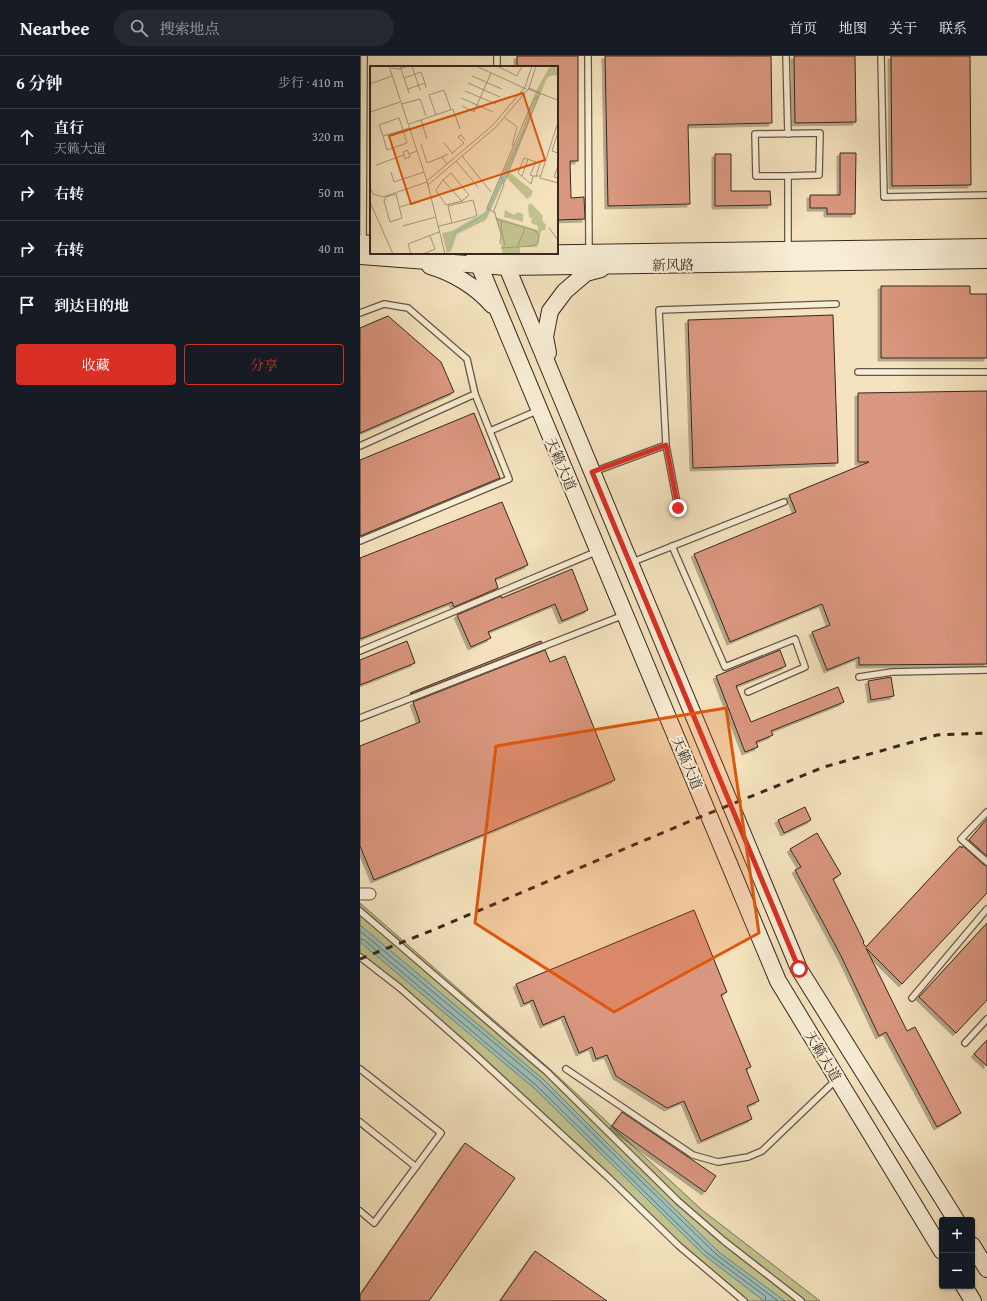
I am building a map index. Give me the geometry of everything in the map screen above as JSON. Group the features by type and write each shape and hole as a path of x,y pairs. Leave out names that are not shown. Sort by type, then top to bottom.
{"main road":[{"name":"新风路","path":"387,254 403,259 476,259 498,256 589,253 987,247"},
{"name":"新风路","path":"498,256 614,266 987,260"},
{"name":"天籁大道","path":"498,256 552,374 799,969 954,1217"},
{"path":"403,259 441,269 484,295 497,310"},
{"name":"天籁大道","path":"476,259 778,981 939,1246"},
{"path":"552,374 545,337 550,311 565,291 586,273 614,266"},
{"path":"975,1250 987,1269"},
{"path":"966,1289 973,1301"}],"lane":[{"path":"364,56 364,247"},
{"path":"588,56 589,253"},
{"path":"786,56 788,134"},
{"path":"881,56 884,197 987,195"},
{"path":"820,133 819,175 788,176 756,176 755,134 820,133"},
{"path":"788,176 788,250"},
{"path":"360,313 384,304 408,308 466,359 475,394 509,479 360,542"},
{"path":"678,508 666,445 659,310 836,304"},
{"path":"858,372 987,372"},
{"path":"360,446 475,394"},
{"path":"490,431 539,410"},
{"path":"592,472 666,445"},
{"path":"630,563 784,502"},
{"path":"672,546 725,667 795,639 805,667 748,692"},
{"path":"360,651 598,551"},
{"path":"360,718 625,615"},
{"path":"859,678 892,672 987,670"},
{"path":"987,812 961,839 987,862"},
{"path":"912,998 987,910"},
{"path":"360,911 530,1056 678,1201 724,1241 801,1301"},
{"path":"360,957 400,988 469,1049 609,1178 679,1246 744,1301"},
{"path":"966,1043 987,1019"},
{"path":"360,1069 441,1133 374,1223 360,1211"},
{"path":"566,1069 693,1155 718,1162 748,1157 762,1151 837,1079"},
{"path":"360,1122 416,1166"}],"highlighted area":[{"path":"726,708 759,933 614,1012 475,923 496,746"}],"green space":[{"path":"360,903 551,1070 702,1210 820,1301 744,1301 679,1246 497,1074 360,953"}],"water":[{"path":"360,925 543,1079 720,1253 785,1301 764,1301 704,1255 535,1089 360,942"}],"building":[{"path":"517,56 578,56 578,161 570,161 571,198 584,197 585,219 558,220 558,66 517,66"},
{"path":"605,56 771,56 772,123 688,125 690,204 608,206"},
{"path":"794,56 855,56 856,122 795,123"},
{"path":"891,56 970,56 971,185 892,186"},
{"path":"840,153 856,153 855,214 827,214 827,208 810,208 810,195 840,195"},
{"path":"715,154 731,154 731,191 770,191 771,205 715,206"},
{"path":"881,286 970,286 970,294 987,294 987,358 881,358"},
{"path":"833,315 838,463 693,468 688,320"},
{"path":"388,316 441,362 454,392 360,433 360,328"},
{"path":"987,391 987,664 859,665 859,657 827,670 812,632 830,625 822,604 730,642 694,554 796,512 789,495 869,462 858,462 858,393"},
{"path":"474,413 500,478 360,536 360,460"},
{"path":"502,502 528,565 495,579 498,588 454,607 452,602 360,639 360,558"},
{"path":"572,569 588,610 562,621 555,604 488,632 491,638 471,647 457,615 501,596 502,598"},
{"path":"407,641 415,663 360,685 360,660"},
{"path":"541,641 542,643 411,694 410,693"},
{"path":"545,650 550,662 565,656 615,780 374,880 360,846 360,746 420,722 413,702"},
{"path":"780,650 786,666 736,686 751,722 838,687 844,702 771,731 773,735 756,742 758,747 745,752 716,676"},
{"path":"891,677 894,696 871,700 868,681"},
{"path":"805,807 811,820 784,833 778,820"},
{"path":"987,819 987,856 969,840"},
{"path":"817,833 841,874 833,879 866,947 960,846 962,848 963,846 987,866 987,893 902,984 866,948 907,1031 915,1027 961,1113 937,1127 886,1032 879,1036 841,956 795,870 801,867 790,849"},
{"path":"694,910 727,992 721,995 751,1067 746,1069 759,1101 747,1106 752,1119 701,1141 684,1101 667,1108 616,1076 607,1055 596,1059 592,1047 579,1053 564,1016 543,1025 533,1000 524,1004 516,984"},
{"path":"987,923 987,1000 956,1033 919,997"},
{"path":"987,1040 987,1066 974,1054"},
{"path":"622,1112 716,1176 705,1192 612,1126"},
{"path":"465,1143 515,1178 429,1301 360,1301 360,1295"},
{"path":"535,1251 607,1301 500,1301"}],"railway":[{"path":"360,959 433,930 695,819 824,767 937,735 987,733"}],"route":[{"path":"678,508 666,445 592,472 799,969"}]}
